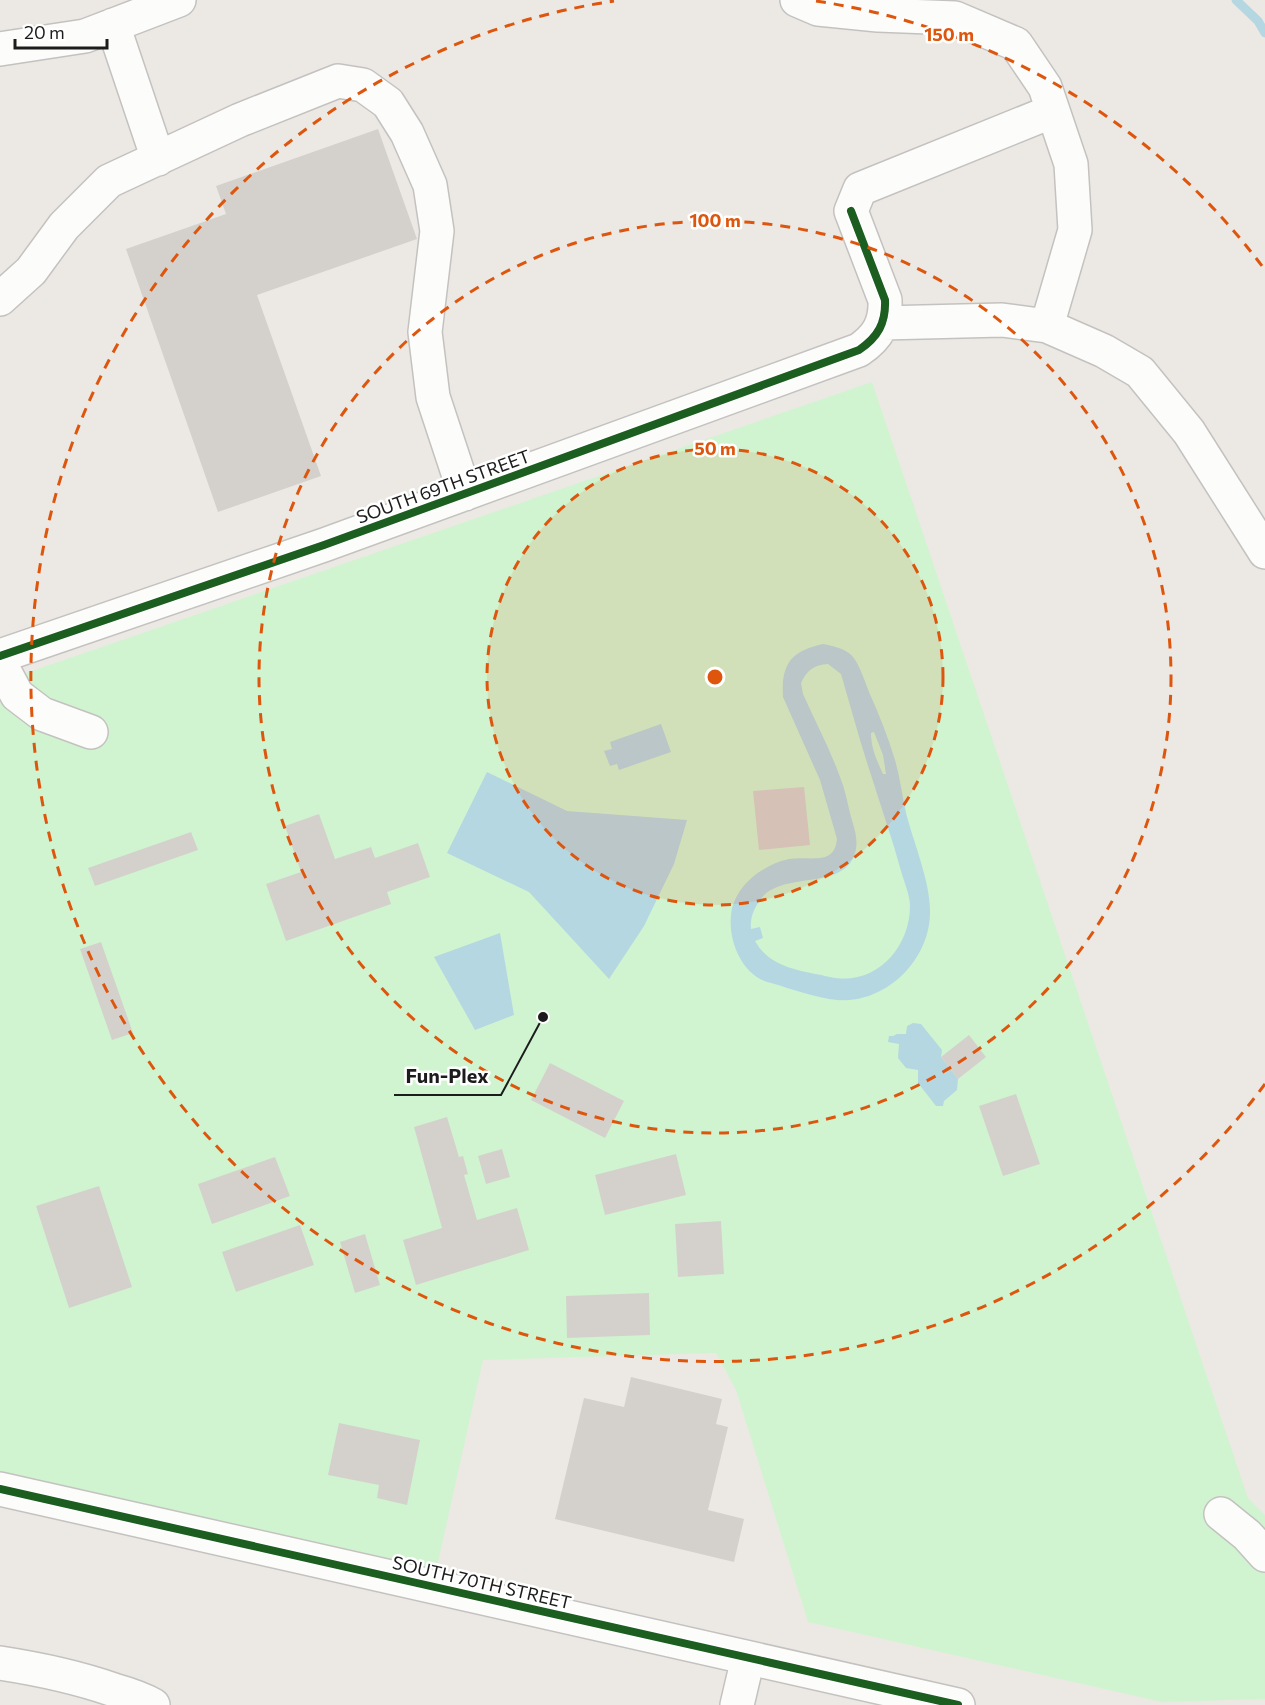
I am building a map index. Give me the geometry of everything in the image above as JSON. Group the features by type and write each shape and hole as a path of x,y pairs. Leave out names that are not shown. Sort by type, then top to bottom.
{"street":[{"path":"0,49 85,36 179,0"},
{"path":"797,0 818,9 878,15 956,18 1016,44 1045,87 1071,164 1075,230 1047,326"},
{"path":"113,25 158,159"},
{"path":"0,299 31,271 64,226 109,182 240,120 338,81 363,85 388,103 407,133 430,185 437,231 425,332 433,397 465,494"},
{"path":"1053,111 860,189 851,211 885,300 883,322 1002,320 1047,326 1104,351 1140,372 1189,432 1265,552"},
{"name":"SOUTH 69TH STREET","path":"0,656 324,546 860,351 880,331 883,322"},
{"path":"0,663 17,695 42,714 91,732"},
{"name":"SOUTH 70TH STREET","path":"0,1489 958,1705"},
{"path":"1221,1514 1247,1535 1265,1555"},
{"path":"737,1705 748,1658"},
{"path":"0,1663 44,1670 122,1692 153,1705"}],"green space":[{"path":"872,382 1248,1498 1265,1515 1265,1699 1162,1702 808,1622 736,1390 716,1353 483,1360 436,1571 0,1475 0,682"}],"water":[{"path":"823,644 843,649 854,658 860,670 895,760 906,813 930,902 928,931 913,963 887,987 872,995 855,999 837,1000 821,997 761,979 745,966 739,957 732,936 733,905 751,878 769,866 789,859 828,856 836,845 837,839 820,780 783,697 784,676 790,661 796,655","holes":["828,664 841,674 907,888 910,906 904,937 896,950 875,970 846,979 808,972 778,963 769,957 755,941 763,938 760,927 751,929 751,918 755,909 768,892 780,886 840,872 850,863 856,849 855,831 843,786 832,756 803,694 801,683 812,669","874,732 883,755 886,774 883,774 873,749 871,733"]},
{"path":"661,724 671,752 619,770 617,764 610,766 604,751 612,749 610,742"},
{"path":"487,772 567,811 687,820 674,864 644,926 609,979 529,892 447,853"},
{"path":"500,933 514,1015 475,1030 434,957"},
{"path":"913,1023 921,1024 942,1050 941,1057 958,1079 957,1090 944,1101 943,1106 936,1106 918,1083 918,1070 906,1068 898,1058 899,1044 888,1042 889,1036 906,1034 907,1026"}],"building":[{"path":"378,129 417,239 257,295 321,476 218,512 126,249 226,214 216,186"},
{"path":"804,787 810,845 759,850 753,791"},
{"path":"319,814 335,859 371,847 375,858 418,843 430,877 387,892 391,904 286,941 266,884 301,872 285,826"},
{"path":"191,832 198,850 95,886 88,868"},
{"path":"101,942 133,1033 112,1040 80,949"},
{"path":"969,1035 986,1057 958,1079 941,1057"},
{"path":"550,1063 624,1101 605,1138 531,1100"},
{"path":"1016,1094 1040,1164 1003,1176 979,1106"},
{"path":"447,1117 459,1157 463,1156 468,1174 464,1175 477,1220 517,1208 529,1250 416,1285 403,1240 442,1228 414,1127"},
{"path":"502,1149 510,1177 486,1184 478,1156"},
{"path":"676,1154 686,1195 605,1215 595,1175"},
{"path":"275,1157 290,1196 212,1224 198,1184"},
{"path":"99,1186 132,1287 69,1308 36,1206"},
{"path":"721,1221 724,1274 678,1277 675,1224"},
{"path":"300,1225 314,1265 236,1292 222,1252"},
{"path":"365,1234 380,1285 355,1293 340,1242"},
{"path":"649,1293 650,1335 567,1338 566,1296"},
{"path":"631,1377 722,1399 716,1424 728,1427 708,1510 744,1519 734,1562 555,1519 584,1398 624,1407"},
{"path":"339,1423 420,1440 407,1505 377,1498 379,1485 328,1475"}],"waterway":[{"path":"1236,0 1258,21 1265,33"}],"cycle path":[{"path":"0,656 324,545 859,350 876,335 884,316 885,300 851,211"},
{"path":"0,1489 958,1705"}],"place":[{"name":"Fun-Plex","path":"543,1017"}]}
